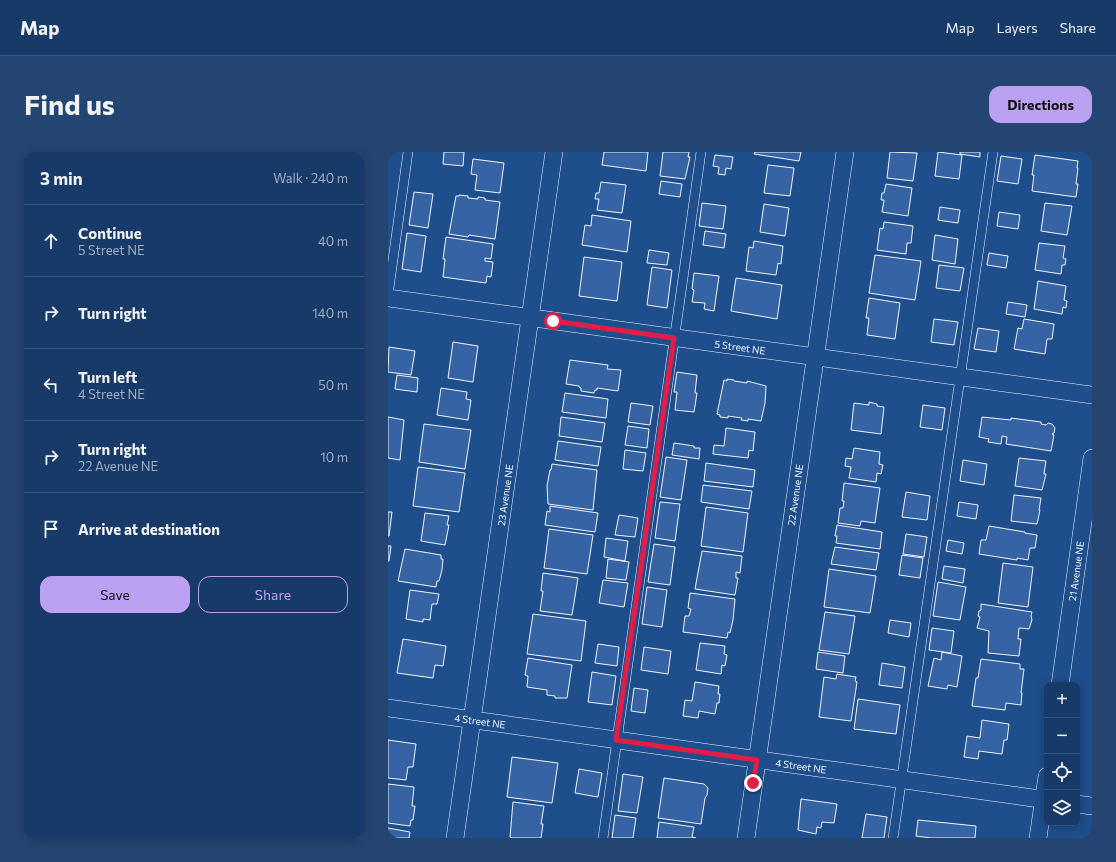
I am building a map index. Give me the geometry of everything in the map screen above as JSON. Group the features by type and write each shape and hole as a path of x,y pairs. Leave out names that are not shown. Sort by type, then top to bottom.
{"street":[{"name":"23 Avenue NE","path":"455,838 554,152"},
{"name":"22 Avenue NE","path":"746,838 845,152"},
{"name":"5 Street NE","path":"388,298 1092,395"},
{"name":"21 Avenue NE","path":"1060,682 1092,458"},
{"name":"4 Street NE","path":"388,708 1044,800"},
{"path":"1080,804 1092,806"},
{"path":"1038,838 1044,805"}],"lane":[{"path":"388,295 408,152"},
{"path":"603,838 700,152"},
{"path":"893,838 993,152"}],"building":[{"path":"444,152 464,152 463,166 443,164"},
{"path":"604,152 648,152 646,171 602,165"},
{"path":"663,152 689,152 688,157 690,157 685,179 660,176"},
{"path":"755,152 801,152 799,161 754,154"},
{"path":"890,152 917,153 913,181 887,178"},
{"path":"938,152 962,155 959,179 935,176"},
{"path":"960,152 980,152 980,157 960,154"},
{"path":"715,155 733,157 731,169 726,168 725,175 718,174 719,167 713,166"},
{"path":"1035,155 1078,161 1076,184 1078,184 1076,197 1032,191 1034,175 1032,175"},
{"path":"1001,156 1022,159 1018,184 997,181"},
{"path":"473,159 504,163 500,193 475,190 477,175 471,174"},
{"path":"768,165 794,168 790,196 764,193"},
{"path":"661,181 682,184 680,197 659,194"},
{"path":"601,182 626,185 622,213 597,210 599,199 595,199 596,193 599,193"},
{"path":"886,184 912,188 908,216 882,212 884,200 881,200 882,193 884,193"},
{"path":"414,192 433,194 428,228 409,225"},
{"path":"456,196 468,196 468,198 478,199 478,197 485,198 485,200 500,202 495,239 449,234"},
{"path":"702,203 726,206 723,229 699,226"},
{"path":"1045,203 1072,206 1067,235 1041,231"},
{"path":"764,204 789,208 785,236 760,232"},
{"path":"940,207 960,210 958,223 938,220"},
{"path":"999,212 1020,215 1018,229 997,226"},
{"path":"592,215 631,221 627,252 582,245 585,225 591,226"},
{"path":"884,222 913,226 911,243 907,243 906,254 877,250 880,228 883,229"},
{"path":"705,231 726,234 724,248 703,245"},
{"path":"407,233 426,236 421,272 402,269"},
{"path":"935,235 958,239 955,264 932,260"},
{"path":"446,237 493,244 491,259 485,258 485,261 493,262 491,277 487,276 486,283 443,277 445,259 443,259"},
{"path":"754,241 783,246 781,264 778,263 776,275 746,271 749,247 753,248"},
{"path":"1039,243 1065,246 1063,258 1066,259 1065,265 1062,265 1061,274 1035,270"},
{"path":"649,250 669,253 667,265 647,263"},
{"path":"989,253 1008,256 1006,268 987,265"},
{"path":"875,255 921,261 915,300 869,293"},
{"path":"584,257 622,262 617,301 579,296"},
{"path":"939,265 964,268 960,291 936,288"},
{"path":"652,267 672,270 667,308 647,305"},
{"path":"694,273 719,276 714,311 704,309 705,303 692,302"},
{"path":"736,278 782,285 777,319 731,311"},
{"path":"1038,281 1066,286 1064,300 1067,301 1066,308 1063,307 1062,314 1034,309"},
{"path":"869,298 900,303 895,339 867,335 869,318 866,318"},
{"path":"1008,302 1027,305 1025,317 1006,314"},
{"path":"934,319 958,322 954,345 931,342"},
{"path":"1024,319 1054,324 1052,339 1047,339 1045,354 1014,349 1018,328 1022,329"},
{"path":"978,328 999,331 996,352 974,349"},
{"path":"453,342 478,346 473,382 448,378"},
{"path":"389,347 415,351 411,375 388,372"},
{"path":"570,360 608,365 607,369 621,370 618,391 597,388 594,393 581,391 579,386 566,384"},
{"path":"677,372 697,375 695,393 697,393 694,412 675,410 677,392 674,392"},
{"path":"397,375 418,378 417,392 395,389"},
{"path":"727,379 747,383 747,381 766,386 765,403 761,421 748,419 748,421 741,420 742,418 728,416 728,418 720,417 720,415 717,414 724,380 727,381"},
{"path":"441,388 467,392 466,399 471,400 468,420 437,415"},
{"path":"565,393 608,399 606,418 562,412"},
{"path":"869,402 877,404 877,406 884,407 881,434 851,430 854,403 869,405"},
{"path":"631,403 653,406 650,425 628,422"},
{"path":"923,405 945,408 942,430 920,427"},
{"path":"388,417 404,420 400,460 388,458"},
{"path":"561,417 605,423 602,442 559,436"},
{"path":"982,417 1011,420 1011,418 1041,422 1041,424 1046,425 1048,423 1052,424 1055,428 1054,433 1052,434 1054,435 1051,451 1006,444 1007,437 1002,436 1001,444 988,442 989,439 979,437"},
{"path":"424,424 471,430 465,469 419,462"},
{"path":"628,426 649,429 647,448 625,445"},
{"path":"726,428 755,432 753,451 749,450 748,458 713,454 714,445 724,446"},
{"path":"558,441 601,447 598,466 555,460"},
{"path":"674,443 700,448 699,459 672,455"},
{"path":"854,448 880,452 879,464 883,465 881,474 877,473 876,482 849,478 851,467 845,466 846,458 852,459"},
{"path":"625,450 646,453 643,471 623,469"},
{"path":"666,457 687,460 681,500 660,497"},
{"path":"1019,458 1046,461 1044,474 1046,474 1042,490 1015,486"},
{"path":"963,460 987,464 984,485 960,481"},
{"path":"706,463 755,470 753,487 704,481"},
{"path":"552,464 597,470 593,510 548,504 547,486"},
{"path":"418,467 465,473 459,512 413,506"},
{"path":"844,483 880,488 875,523 861,521 860,526 838,523 840,508 843,508 844,501 842,501"},
{"path":"703,485 752,491 749,509 701,502"},
{"path":"906,492 930,496 927,520 902,517"},
{"path":"1014,495 1041,498 1037,524 1011,521"},
{"path":"660,502 680,504 675,541 655,538"},
{"path":"959,502 978,505 976,519 957,516"},
{"path":"550,506 598,513 595,532 545,525 547,511 550,512"},
{"path":"706,507 748,513 743,552 701,546"},
{"path":"388,512 392,512 389,536 388,536"},
{"path":"425,513 449,516 447,525 449,525 445,545 421,541"},
{"path":"619,515 638,518 635,537 615,535"},
{"path":"837,525 882,532 880,549 836,543 837,536 835,536"},
{"path":"989,526 1037,535 1035,548 1030,548 1028,560 1017,558 1017,560 979,554 981,540 986,540"},
{"path":"549,529 593,535 587,574 544,568"},
{"path":"906,534 927,537 924,557 903,554"},
{"path":"606,538 628,541 625,561 604,557"},
{"path":"948,540 964,543 962,554 946,551"},
{"path":"654,544 675,547 670,585 648,582"},
{"path":"388,546 391,546 389,561 388,561"},
{"path":"835,547 879,553 876,570 831,564"},
{"path":"405,549 441,555 441,559 443,559 442,570 436,587 398,581"},
{"path":"702,551 742,556 740,573 736,572 736,578 738,578 735,595 695,589"},
{"path":"902,555 923,558 920,578 899,575"},
{"path":"608,559 629,562 626,580 606,578"},
{"path":"1003,563 1033,567 1028,607 998,603"},
{"path":"944,566 965,569 963,583 942,579"},
{"path":"829,569 876,576 870,613 824,607"},
{"path":"543,573 578,578 572,615 540,611 543,591 541,591"},
{"path":"603,580 628,583 624,607 599,603"},
{"path":"938,582 966,587 960,620 933,616"},
{"path":"647,587 667,590 662,627 642,624"},
{"path":"410,590 439,594 437,604 432,604 430,620 423,619 423,622 406,619"},
{"path":"690,593 735,599 733,620 730,633 728,632 727,638 683,632 685,616 689,616 691,609 688,608"},
{"path":"981,604 1032,612 1032,620 1029,629 1019,628 1018,639 1021,639 1019,656 988,653 989,631 977,628"},
{"path":"825,612 855,616 849,654 819,650"},
{"path":"533,614 586,621 581,661 527,654"},
{"path":"890,620 911,623 909,637 888,633"},
{"path":"932,628 954,631 951,653 929,650"},
{"path":"403,639 446,646 443,666 435,665 433,678 397,673"},
{"path":"700,643 725,646 724,654 727,655 725,666 722,665 721,674 696,670"},
{"path":"598,644 619,647 617,666 595,663"},
{"path":"644,647 671,651 668,674 641,670"},
{"path":"818,652 845,656 843,673 816,669"},
{"path":"942,652 962,656 957,687 948,685 947,689 928,686 934,658 941,660"},
{"path":"528,658 572,665 567,698 555,698 555,696 547,695 547,690 527,687 528,676 525,675"},
{"path":"981,659 1020,664 1020,669 1024,669 1021,705 1006,703 1005,710 972,706 976,678 978,678"},
{"path":"882,663 905,667 902,688 879,685"},
{"path":"592,672 616,676 612,705 588,702"},
{"path":"837,674 856,677 855,681 857,682 851,721 819,717 824,677 836,679"},
{"path":"695,682 719,686 719,703 717,703 715,714 699,711 698,718 683,716 685,700 692,701"},
{"path":"634,688 648,690 645,713 631,711"},
{"path":"858,699 900,705 896,734 854,729"},
{"path":"982,720 1009,724 1007,740 1004,740 1002,754 979,751 978,759 964,757 967,736 980,738"},
{"path":"388,740 416,744 413,767 408,767 406,780 388,778"},
{"path":"512,757 558,763 552,803 507,797"},
{"path":"579,769 602,773 598,797 575,793"},
{"path":"623,774 643,777 637,813 618,811"},
{"path":"664,778 704,784 708,788 701,824 658,818"},
{"path":"388,784 414,787 412,806 415,806 413,820 411,820 410,826 388,823"},
{"path":"801,799 837,804 834,823 822,822 821,828 817,827 816,834 798,830"},
{"path":"513,802 544,806 541,824 543,824 541,838 510,837"},
{"path":"866,814 887,817 884,838 862,838"},
{"path":"615,815 636,818 633,838 612,838"},
{"path":"918,820 976,826 975,838 931,838 916,836"},
{"path":"659,822 694,827 692,837 696,838 657,838"},
{"path":"388,828 410,832 409,838 388,838"}],"route":[{"path":"553,321 674,338 616,740 757,760 753,783"}]}
